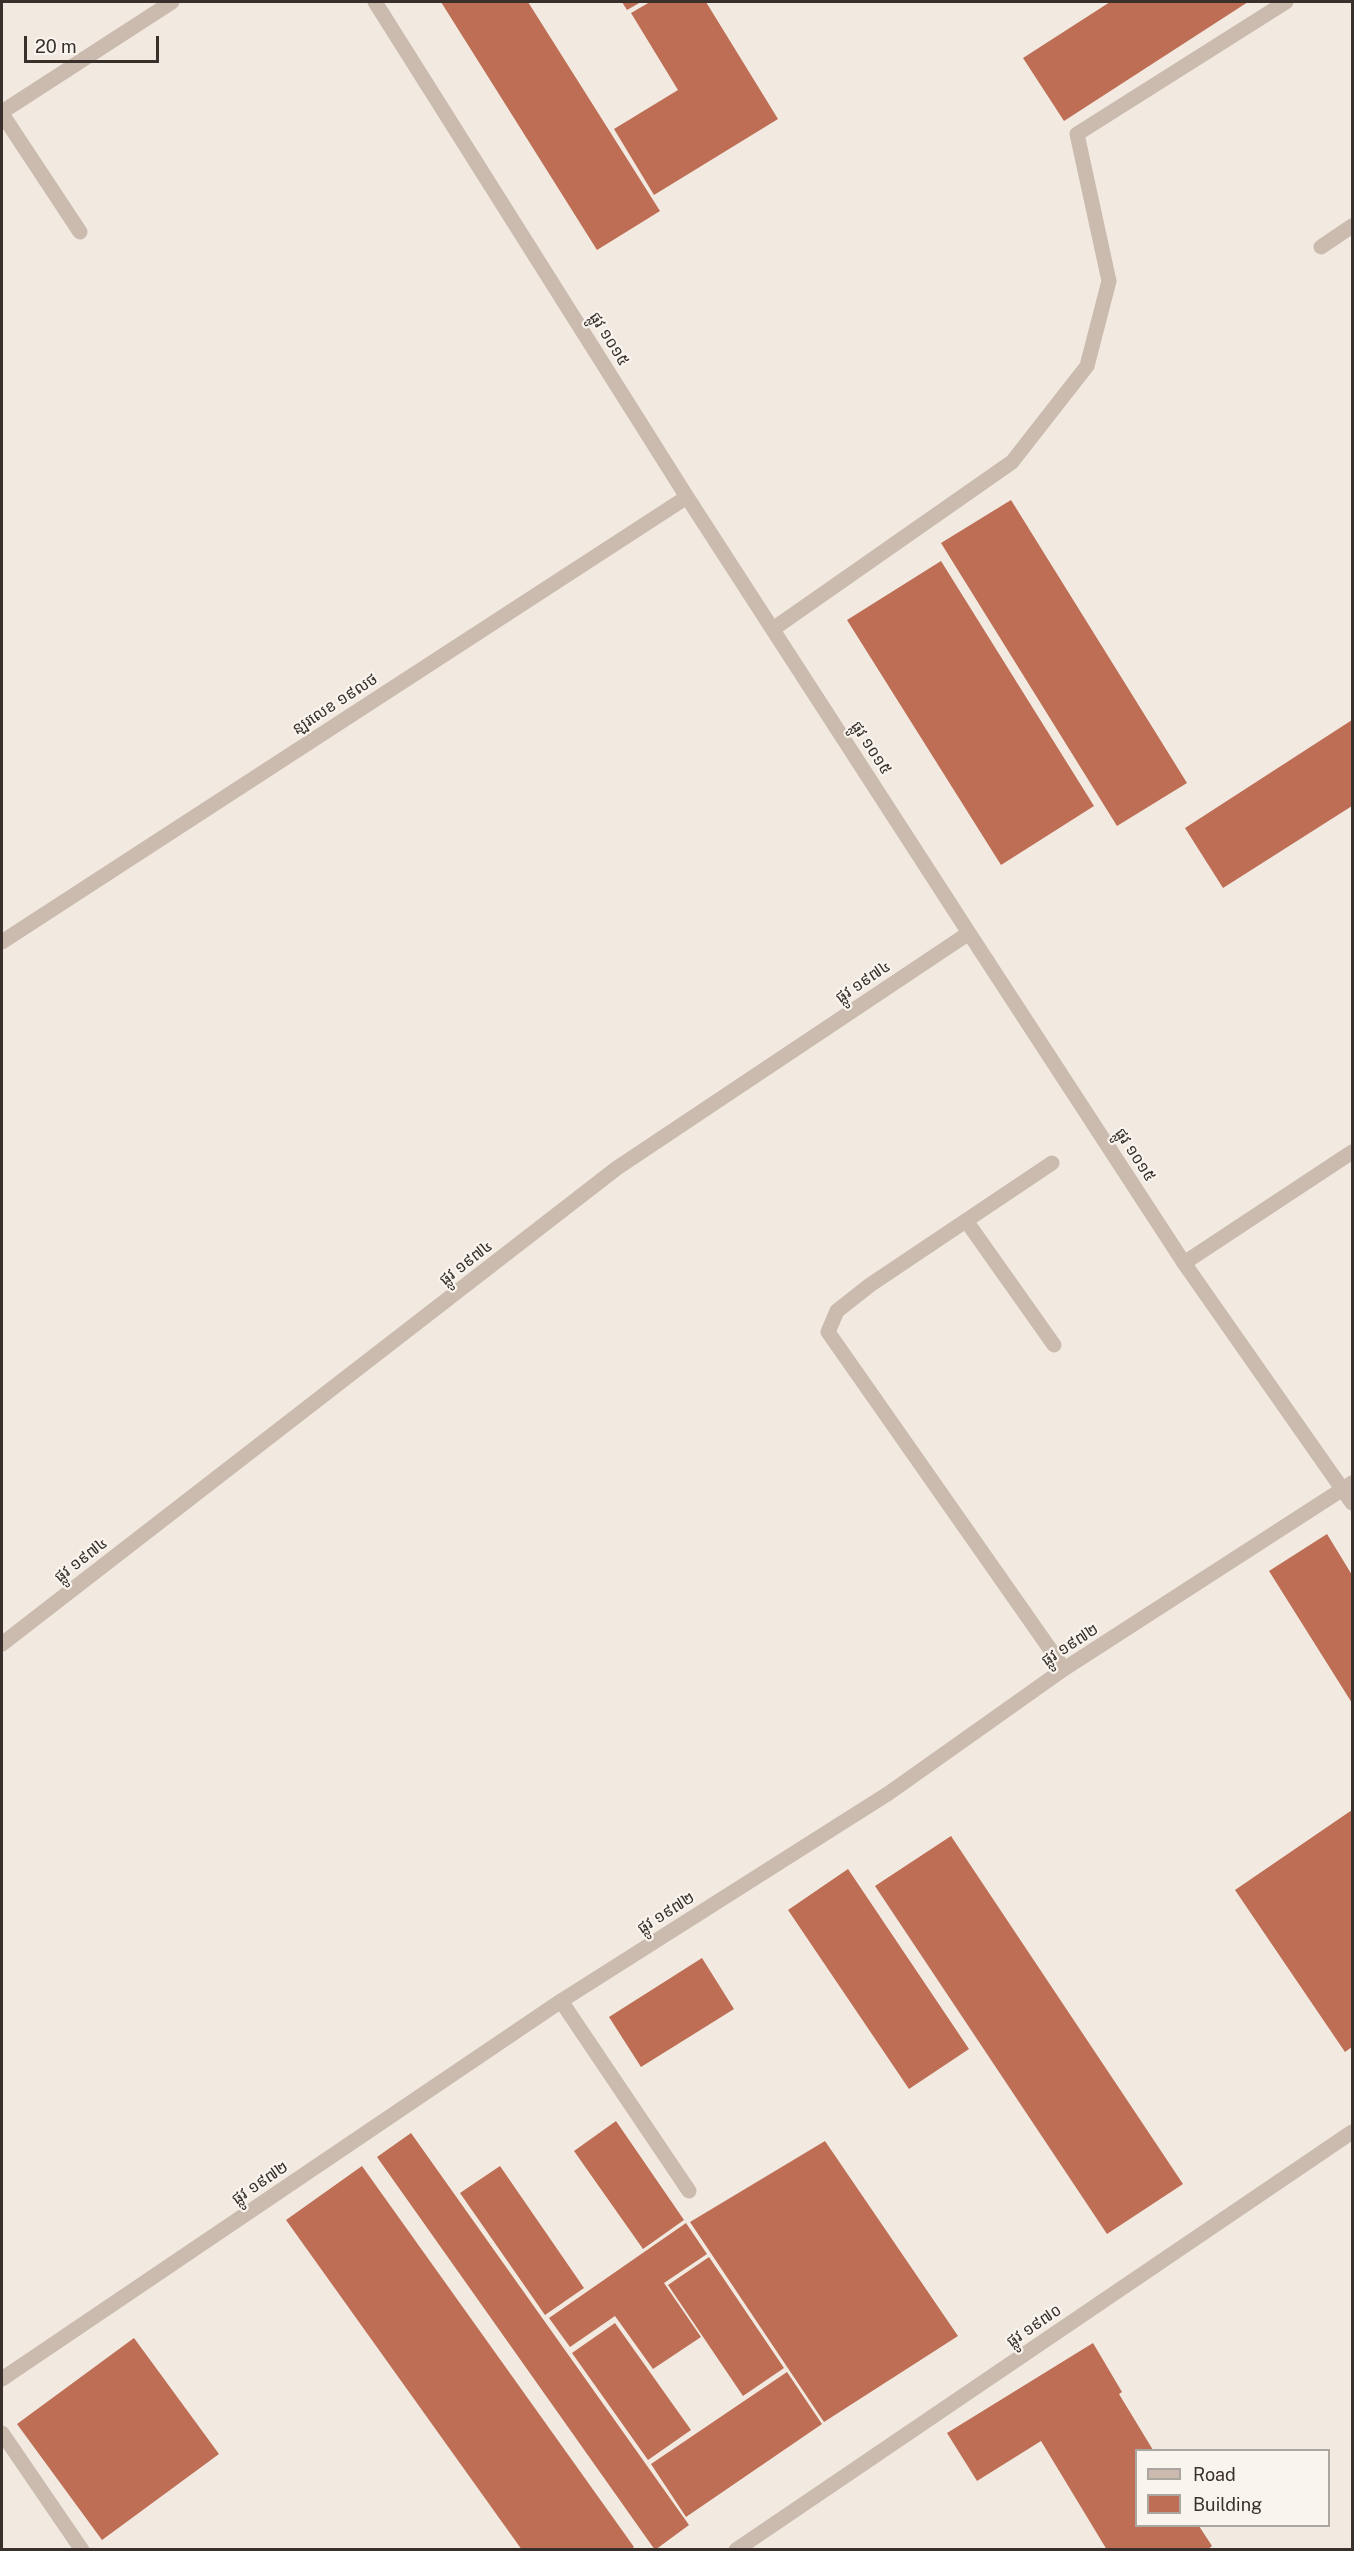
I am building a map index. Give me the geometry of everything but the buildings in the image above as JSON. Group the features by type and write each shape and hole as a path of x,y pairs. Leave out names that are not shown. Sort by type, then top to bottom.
{"street":[{"path":"80,232 2,113 172,2"},
{"name":"ផ្លូវ ១០១៥","path":"375,2 687,497 1184,1263 1348,1486 1353,1503"},
{"path":"773,629 1012,462 1087,366 1109,281 1077,134 1286,2"},
{"path":"1321,248 1353,225"},
{"name":"ន្ឡរលេខ ១៩លថ","path":"2,942 687,497"},
{"name":"ផ្លូវ ១៩៧៤","path":"2,1644 617,1168 969,933"},
{"path":"1184,1263 1353,1152"},
{"path":"1052,1163 853,1298 837,1311 828,1332 1064,1669"},
{"path":"967,1222 1054,1345"},
{"name":"ផ្លូវ ១៩៧២","path":"2,2379 561,2001 889,1793 1064,1669 1348,1486"},
{"path":"561,2001 689,2191"},
{"name":"ផ្លូវ ១៩៧០","path":"736,2550 1353,2132"},
{"path":"2,2433 82,2550"}]}
